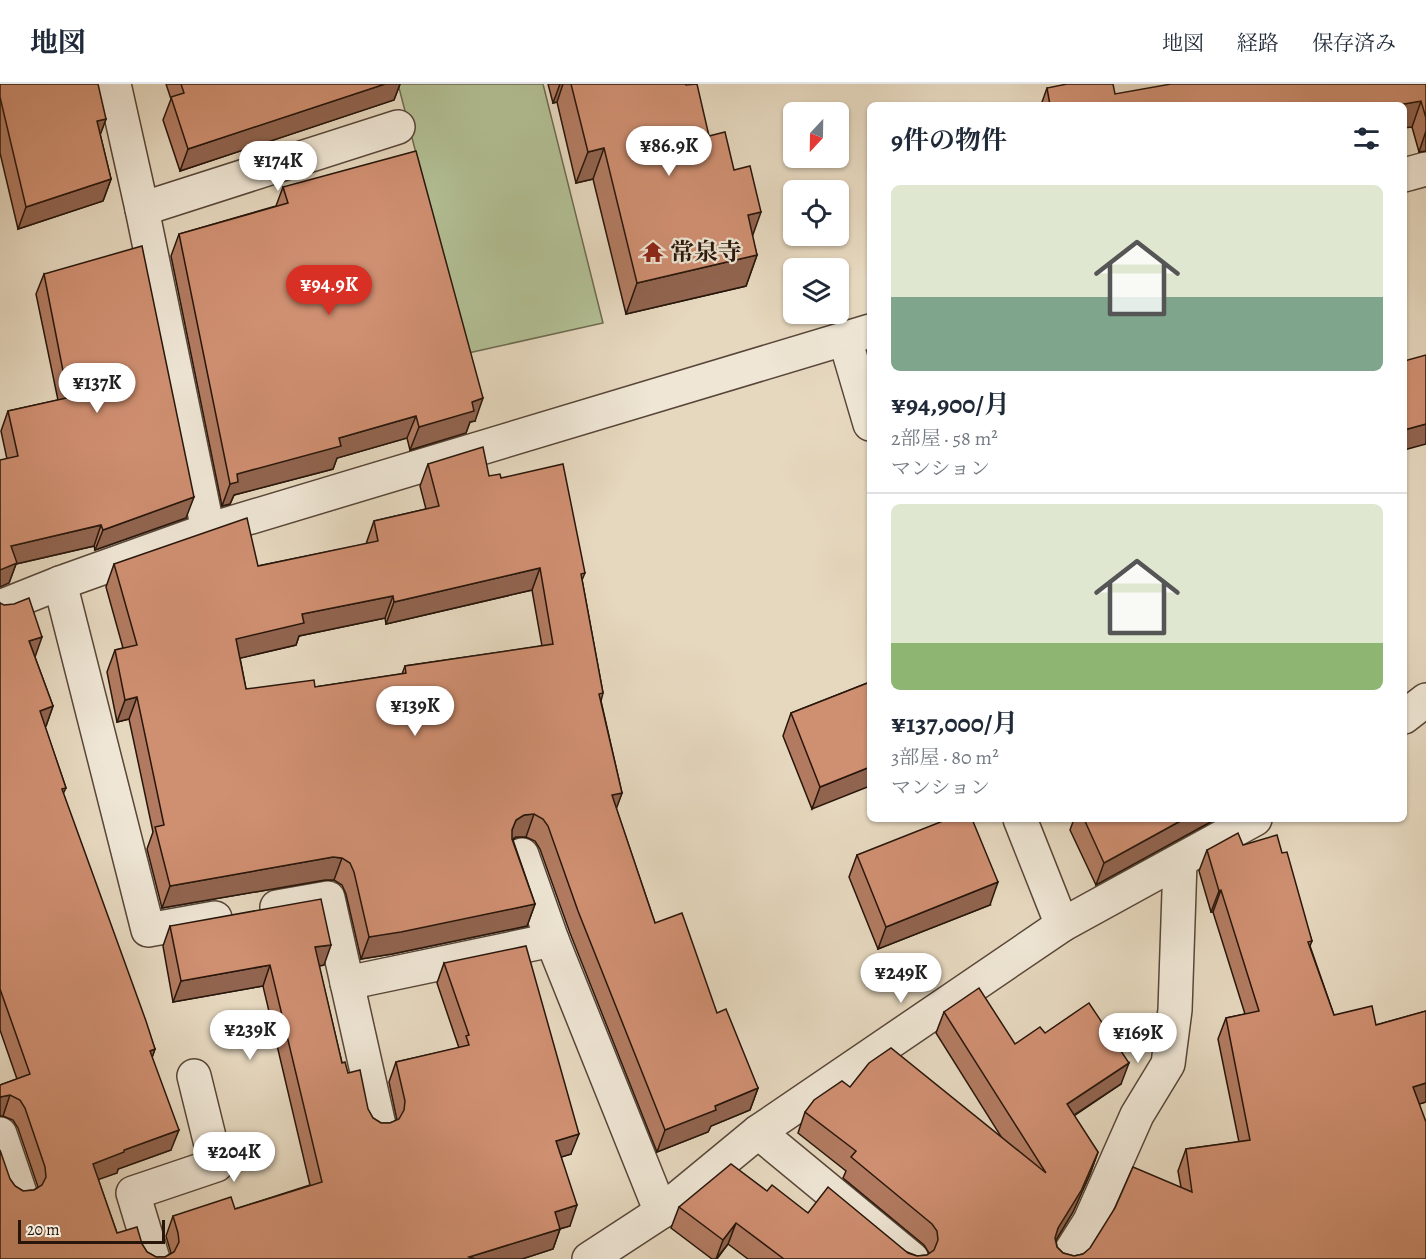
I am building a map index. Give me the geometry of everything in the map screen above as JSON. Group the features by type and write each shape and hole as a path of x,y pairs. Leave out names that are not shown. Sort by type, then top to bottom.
{"street":[{"path":"114,84 208,530"},
{"path":"142,209 398,127"},
{"path":"1407,174 1426,170"},
{"path":"0,607 208,530 857,335 867,403"},
{"path":"60,583 148,930 327,898 378,1125"},
{"path":"1407,715 1426,700"},
{"path":"1021,822 1062,925"},
{"path":"589,1259 661,1212 759,1132 1062,925 1250,822"},
{"path":"522,855 552,940 661,1212"},
{"path":"1066,1259 1090,1221 1137,1114 1168,1064 1175,1010 1180,862"},
{"path":"347,983 552,940"},
{"path":"153,1259 133,1193 216,1165 194,1076"},
{"path":"759,1132 912,1259"},
{"path":"0,1134 20,1193"}],"green space":[{"path":"398,84 543,84 603,323 468,353"}],"building":[{"path":"0,84 98,84 106,119 97,121 111,179 26,207 0,97"},
{"path":"181,84 385,84 188,149 171,97 184,93"},
{"path":"571,84 697,84 709,136 725,132 734,170 750,166 761,212 748,215 757,255 637,283 604,148 588,152"},
{"path":"1067,84 1113,84 1115,94 1171,84 1426,84 1426,118 1421,101 1407,103 1049,102 1047,88"},
{"path":"416,151 483,398 472,402 474,411 419,427 416,416 339,438 341,446 237,474 238,482 230,484 179,234 288,203 283,187"},
{"path":"142,246 194,497 103,530 101,525 11,546 17,563 0,570 0,460 18,456 8,411 71,397 65,381 44,274"},
{"path":"1426,355 1426,424 1407,429 1407,360"},
{"path":"483,447 489,476 500,474 501,478 563,464 585,573 581,574 603,693 599,694 622,793 612,795 655,923 682,913 717,1013 726,1009 758,1088 715,1106 716,1110 665,1130 578,911 548,826 543,819 534,814 524,815 516,820 512,830 512,839 535,904 401,932 369,937 354,872 350,863 342,858 333,857 170,886 155,827 164,825 137,697 125,700 115,650 137,645 114,564 247,518 258,566 378,541 374,521 439,506 428,464","holes":["540,568 553,644 405,666 406,673 315,687 314,680 246,689 236,639 304,623 302,614 393,596 394,602"]},
{"path":"29,598 42,637 29,641 53,706 40,711 66,788 62,789 146,1021 155,1049 150,1051 179,1130 93,1164 117,1233 137,1227 147,1252 156,1257 165,1257 174,1252 179,1242 173,1216 231,1197 235,1209 322,1182 270,965 181,981 170,926 321,899 331,945 315,947 342,1063 345,1062 348,1073 360,1070 368,1109 373,1118 381,1123 390,1123 399,1119 404,1110 405,1101 396,1062 469,1045 466,1036 469,1035 444,963 526,946 579,1134 556,1141 577,1205 555,1212 560,1229 469,1257 475,1259 0,1259 0,1150 10,1179 23,1191 34,1190 42,1185 46,1177 45,1167 25,1108 20,1100 10,1095 0,1097 0,1085 30,1074 0,989 0,603 14,604"},
{"path":"867,683 867,768 820,787 791,713"},
{"path":"940,822 973,822 998,882 886,927 857,855"},
{"path":"1085,822 1179,822 1104,863"},
{"path":"1238,833 1243,845 1277,835 1282,853 1287,852 1312,941 1308,942 1334,1015 1372,1006 1376,1025 1426,1011 1426,1083 1413,1087 1426,1122 1426,1259 784,1259 736,1223 723,1240 679,1207 731,1164 767,1191 772,1185 808,1213 828,1187 908,1253 917,1256 927,1255 934,1250 938,1240 937,1231 932,1224 851,1157 856,1151 805,1112 814,1100 842,1081 850,1087 869,1063 891,1048 1046,1173 944,1012 979,988 1015,1044 1040,1027 1045,1033 1089,1003 1129,1063 1067,1104 1098,1152 1081,1191 1058,1228 1055,1238 1057,1247 1063,1253 1074,1256 1083,1254 1090,1248 1115,1208 1133,1167 1192,1192 1186,1149 1250,1140 1226,1018 1259,1011 1207,850"}],"place":[{"name":"常泉寺","path":"653,252"}]}
